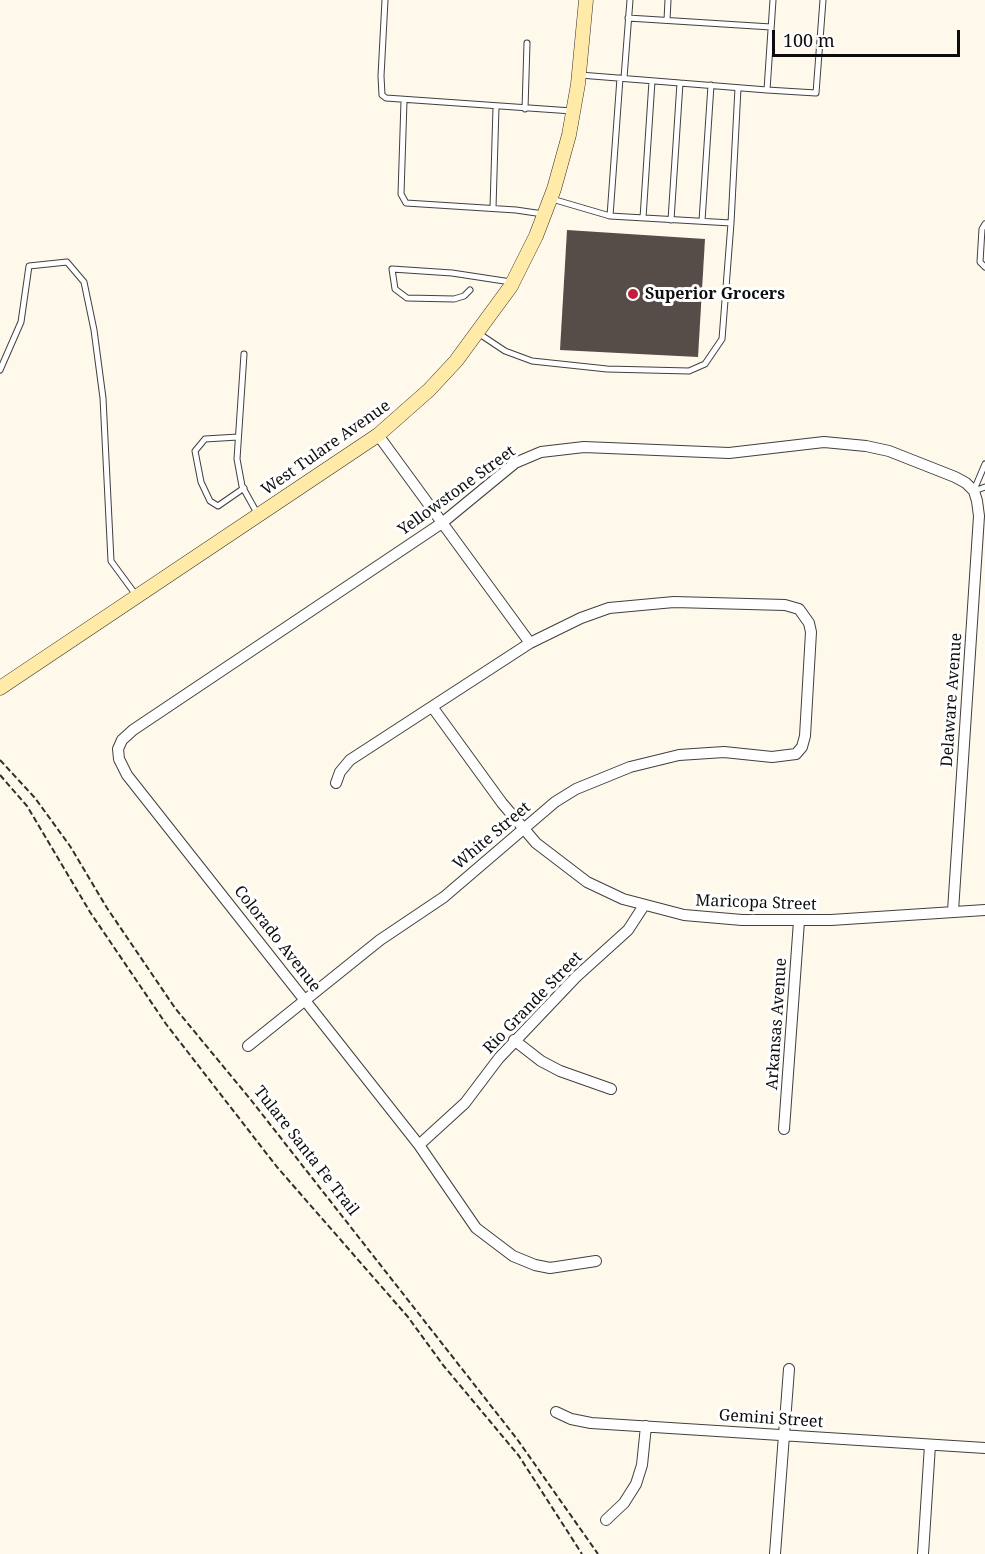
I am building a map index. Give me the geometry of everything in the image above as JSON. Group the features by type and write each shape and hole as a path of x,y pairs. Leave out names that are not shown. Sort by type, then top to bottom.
{"main road":[{"name":"West Tulare Avenue","path":"0,688 378,435 429,390 478,333 513,283 550,199 573,111 586,0"}],"street":[{"path":"336,783 340,772 350,760 530,644 378,435"},
{"name":"Yellowstone Street","path":"118,749 122,740 133,730 442,523 515,463 541,452 559,448 729,453 801,442 845,443 890,451 955,477 974,491"},
{"name":"Delaware Avenue","path":"952,911 979,516 974,491"},
{"name":"White Street","path":"248,1046 380,940 444,897 555,802 576,789 602,777 650,761 702,752 772,757 796,754 802,747 805,736 811,632 805,615 799,609 785,605 674,602 638,604 609,608 581,618 530,644"},
{"name":"Maricopa Street","path":"433,708 501,803 552,857 587,882 643,907 710,919 799,921 985,910"},
{"name":"Colorado Avenue","path":"118,749 119,759 127,775 419,1145 476,1228 513,1256 550,1268 596,1262"},
{"name":"Rio Grande Street","path":"419,1145 465,1103 514,1040 576,976 615,944 628,930 643,907"},
{"name":"Arkansas Avenue","path":"784,1129 799,921"},
{"path":"514,1040 541,1061 560,1071 611,1089"},
{"path":"775,1554 789,1369"},
{"name":"Gemini Street","path":"556,1413 581,1421 985,1448"},
{"path":"606,1520 624,1503 636,1484 644,1454 646,1426"},
{"path":"923,1554 930,1445"}],"lane":[{"path":"385,0 382,95 404,101 573,111"},
{"path":"610,216 630,0"},
{"path":"666,20 668,0"},
{"path":"766,90 772,0"},
{"path":"579,75 816,93 823,0"},
{"path":"628,18 771,27"},
{"path":"525,109 527,43"},
{"path":"643,218 652,81"},
{"path":"671,220 680,83"},
{"path":"702,221 711,85"},
{"path":"478,333 504,351 532,361 607,369 688,371 705,364 722,339 738,87"},
{"path":"404,101 401,194 406,203 493,208 544,214"},
{"path":"493,208 496,107"},
{"path":"550,199 610,216 731,223"},
{"path":"985,224 982,229 980,262 985,267"},
{"path":"0,370 21,322 29,266 67,262 84,282 94,330 103,398 111,561 137,596"},
{"path":"470,290 464,296 454,299 407,298 395,289 392,269 452,273 513,283"},
{"path":"243,354 237,459 244,488 258,515"},
{"path":"238,436 205,439 195,451 201,482 210,501 218,506 244,488"},
{"path":"974,491 985,464"},
{"path":"974,491 985,488"}],"path":[{"name":"Tulare Santa Fe Trail","path":"0,760 35,798 70,846 107,908 175,1008 251,1100 463,1374 517,1439 598,1554"},
{"name":"Tulare Santa Fe Trail","path":"0,775 27,806 90,912 166,1024 277,1167 408,1317 443,1365 519,1456 582,1554"}],"building":[{"name":"Superior Grocers","path":"567,230 705,239 698,357 560,350"}],"place":[{"name":"Superior Grocers","path":"633,294"}]}
